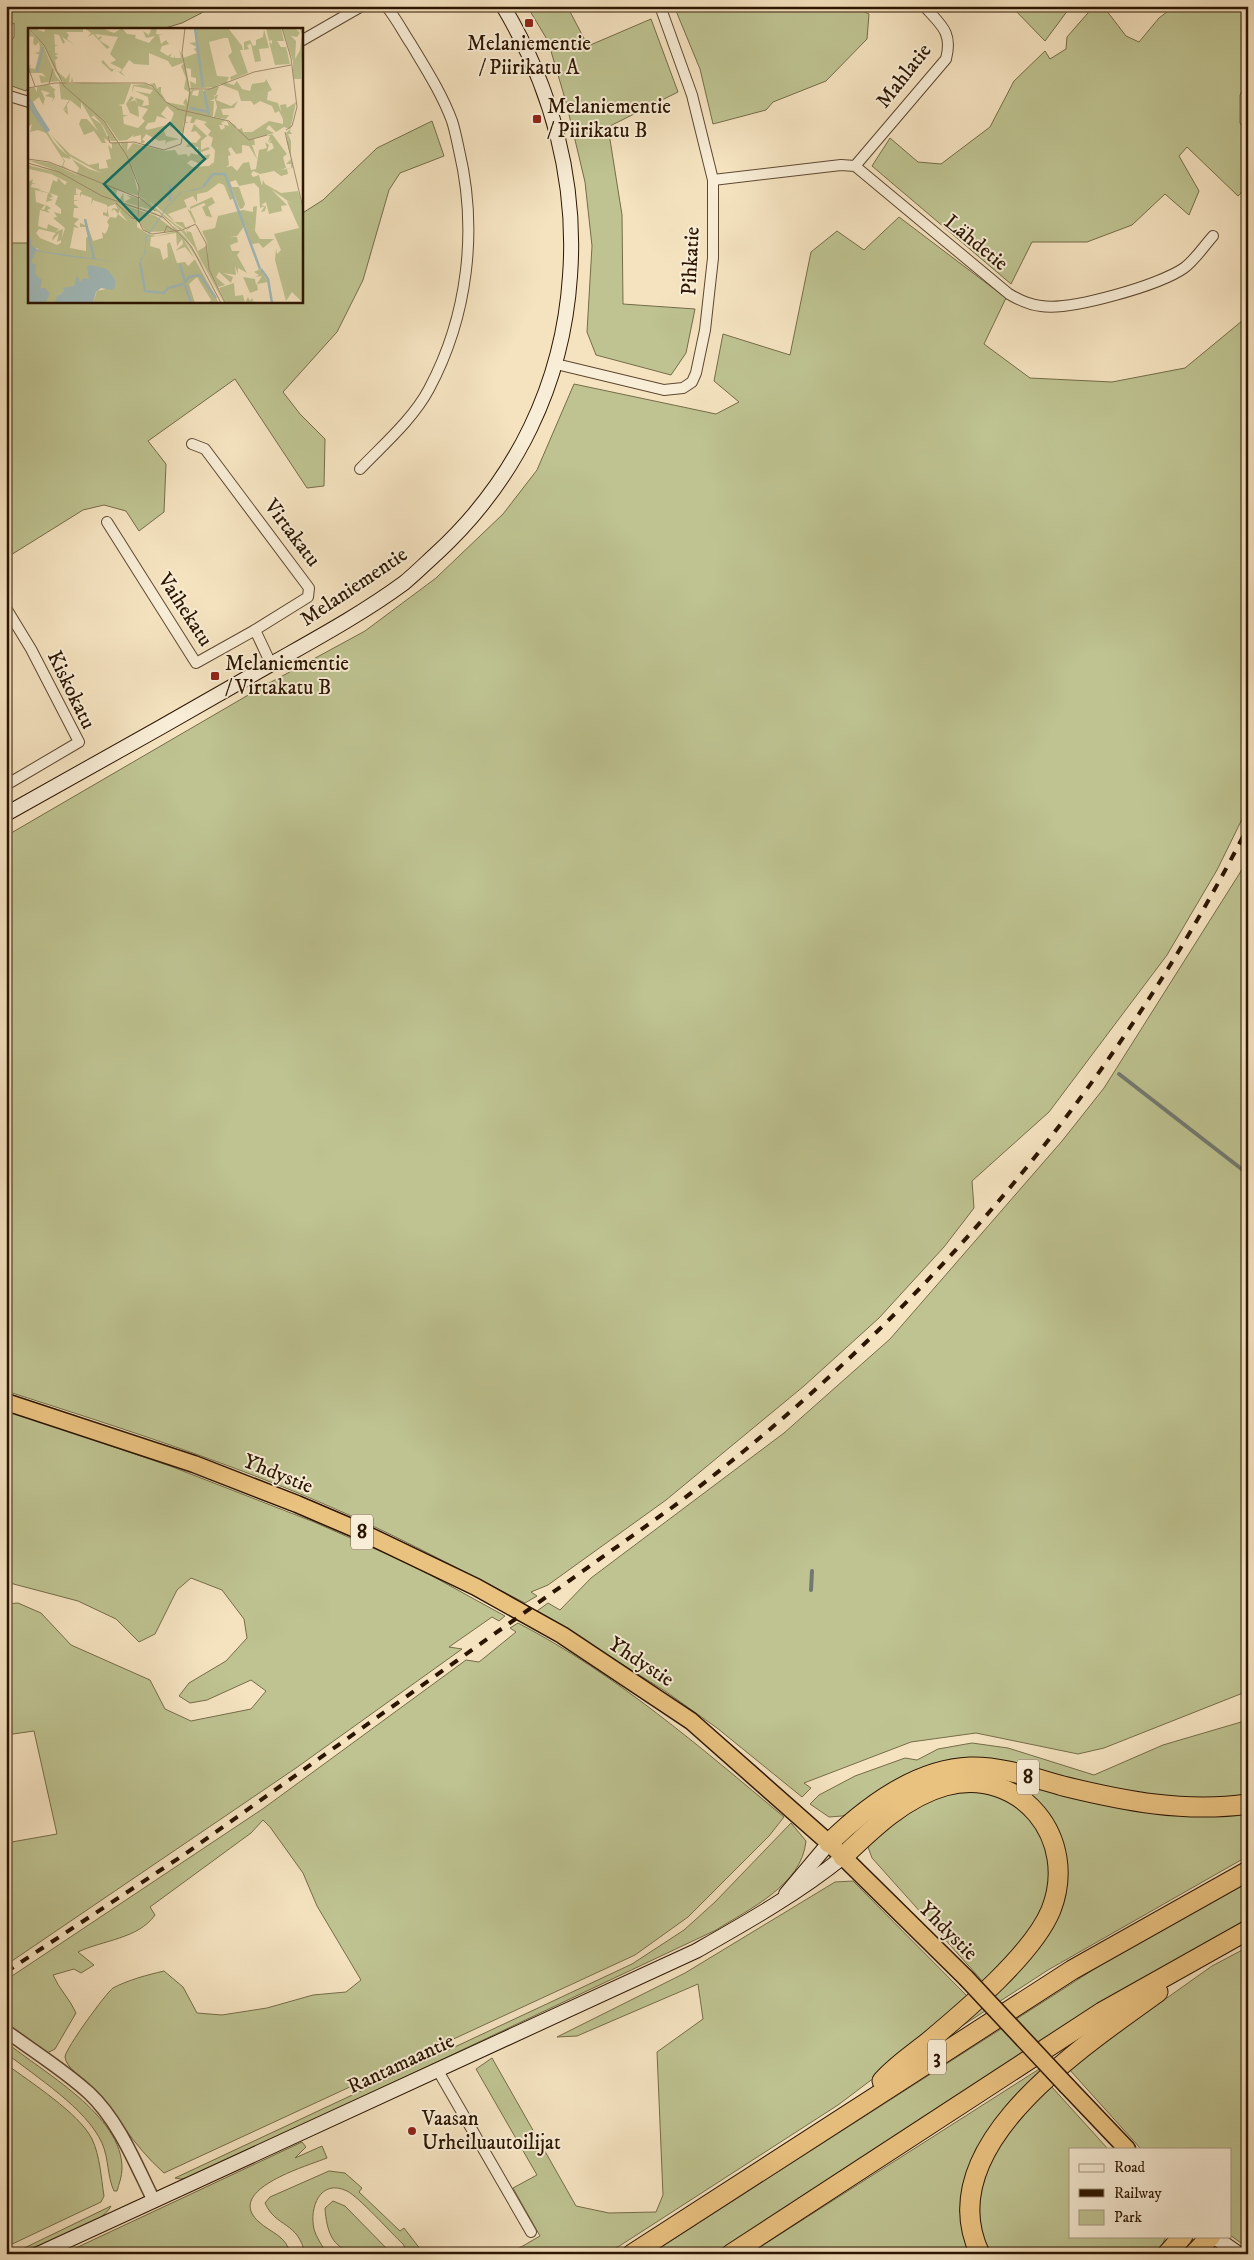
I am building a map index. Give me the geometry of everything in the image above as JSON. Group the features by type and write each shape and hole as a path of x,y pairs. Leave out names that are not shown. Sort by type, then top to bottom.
{"highway":[{"name":"Yhdystie","path":"6,1402 194,1464 297,1504 361,1532 476,1587 562,1635 691,1721 829,1843 966,1978 1126,2148"},
{"name":"8","path":"829,1843 851,1822 890,1794 914,1781 943,1771 970,1767 994,1768 1122,1800 1192,1807 1248,1804"},
{"path":"843,1857 888,1816 923,1795 945,1786 964,1784 985,1785 1003,1789 1035,1811 1053,1840 1060,1871 1051,1911 1040,1931 1022,1954 942,2030 887,2076 861,2106"},
{"name":"3","path":"632,2254 1072,1970 1248,1871"},
{"path":"980,2254 973,2240 969,2220 970,2198 974,2177 981,2159 1014,2113 1071,2056 1239,1934"},
{"name":"3","path":"731,2254 1102,2012 1239,1934"},
{"path":"1167,2254 1181,2238"},
{"path":"1194,2254 1210,2238"}],"main road":[{"name":"Melaniementie","path":"6,814 271,664 331,629 404,582 466,526 514,459 534,423 556,364 569,301 572,259 567,173 552,113 538,74 503,6"},
{"name":"Rantamaantie","path":"778,1904 829,1843"},
{"name":"Rantamaantie","path":"38,2254 696,1951 778,1904 813,1881 843,1857"},
{"path":"1214,2238 1231,2254"},
{"path":"1215,2238 1238,2254"}],"street":[{"path":"302,40 362,6"},
{"path":"360,469 409,416 429,390 452,334 464,291 468,253 469,227 464,170 452,122 430,74 386,6"},
{"name":"Pihkatie","path":"556,364 664,390 676,390 692,382 696,373 706,321 713,258 712,180 692,95 660,6"},
{"name":"Mahlatie","path":"855,166 946,59 950,44 947,32 924,6"},
{"path":"6,96 28,102"},
{"path":"712,180 841,165 855,166"},
{"name":"Lähdetie","path":"855,166 1009,294 1024,303 1042,307 1070,306 1163,279 1185,267 1213,236"},
{"name":"Virtakatu","path":"192,444 205,449 310,588 308,597 255,630"},
{"name":"Vaihekatu","path":"107,522 196,663 255,630"},
{"name":"Kiskokatu","path":"6,608 31,649 79,742 6,785"},
{"path":"255,630 271,664"},
{"path":"6,2031 89,2093 119,2133 154,2201"},
{"path":"437,2069 531,2232"}],"green space":[{"path":"6,6 215,6 182,23 165,28 28,28 28,88 26,91 6,84 6,48 14,37 14,23 6,29"},
{"path":"527,6 567,6 588,46 651,19 678,92 608,127 622,215 623,304 695,309 686,353 671,375 596,355 587,332 592,246 585,182 566,102 548,41"},
{"path":"674,6 852,6 869,14 867,39 826,81 773,102 766,110 713,124 700,69"},
{"path":"1011,6 1071,6 1045,41"},
{"path":"1094,6 1103,6 1126,36 1139,42 1159,18 1175,6 1248,6 1248,82 1240,95 1240,123 1248,132 1248,186 1238,196 1187,147 1179,156 1199,191 1189,215 1165,194 1132,225 1087,242 1032,242 1011,284 872,166 890,138 918,162 941,164 990,127 1014,81 1045,51 1050,59 1066,49 1067,37"},
{"path":"432,121 444,156 400,173 389,190 363,280 337,332 283,392 300,414 325,439 324,486 307,488 235,379 148,441 166,464 164,512 139,531 126,511 104,505 83,510 6,558 6,243 28,243 28,302 302,302 302,213 323,200 377,148"},
{"path":"899,217 1006,298 984,344 1030,378 1112,382 1185,368 1248,316 1248,807 1217,870 1167,955 1049,1112 972,1181 974,1208 944,1247 879,1318 804,1386 666,1500 548,1585 531,1592 537,1596 525,1603 394,1536 307,1497 179,1448 6,1391 6,836 262,687 365,631 436,578 503,514 537,470 574,384 716,414 739,402 714,381 723,334 790,355 811,252 837,231 864,250"},
{"path":"1248,860 1248,1691 1104,1748 1078,1754 976,1733 911,1742 804,1783 811,1788 802,1797 717,1728 665,1691 537,1611 548,1603 560,1610 591,1578 784,1433 890,1339 1062,1141 1104,1088"},
{"path":"6,1410 170,1466 314,1522 414,1566 505,1616 499,1621 492,1617 449,1647 462,1649 296,1768 6,1965 6,1843 57,1834 34,1731 6,1735 6,1604 18,1603 41,1613 71,1645 150,1680 165,1709 191,1721 251,1709 266,1691 251,1680 207,1700 190,1703 179,1696 189,1683 226,1661 247,1638 244,1619 222,1590 191,1578 177,1590 155,1634 139,1642 116,1619 78,1601 6,1582"},
{"path":"518,1623 554,1643 623,1688 689,1738 784,1817 769,1836 688,1917 635,1955 164,2173 153,2163 97,2093 66,2061 67,2052 78,2033 113,1988 131,1980 164,1971 183,1987 197,2013 222,2015 267,2008 313,1995 346,1992 361,1980 317,1906 303,1873 270,1827 263,1820 251,1833 150,1907 155,1915 139,1929 120,1938 78,1952 94,1965 81,1973 74,1969 53,1975 76,2013 55,2049 47,2053 6,2023 6,1980 264,1808 466,1660 479,1662 516,1632 510,1628"},
{"path":"1248,1720 1248,1796 1209,1800 1150,1799 999,1761 842,1816 829,1817 810,1804 819,1795 855,1776 905,1758 917,1760 938,1749 972,1743 1008,1748 1094,1775 1163,1745"},
{"path":"984,1774 1248,1813 1248,1856 1048,1970 945,2037 1024,1960 1063,1850"},
{"path":"959,1789 1010,1801 1023,1809 1035,1819 1043,1832 1049,1849 1052,1886 1045,1908 1039,1920 1022,1943 985,1984 872,1858 868,1847 881,1828 918,1806"},
{"path":"791,1823 806,1841 802,1857 795,1871 772,1894 716,1930 193,2177 175,2178 632,1964 684,1930 715,1902"},
{"path":"853,1881 969,1998 915,2047 838,2105 607,2254 509,2254 540,2236 513,2188 537,2175 476,2069 492,2058 576,2206 609,2213 656,2212 663,2195 657,2052 703,2019 698,1984 577,2036 557,2037 685,1973 835,1882"},
{"path":"1248,1882 1248,1920 1102,2002 714,2254 650,2254 1152,1932"},
{"path":"1248,1947 1248,2248 1232,2236 1232,2148 1140,2148 1068,2068 1212,1966"},
{"path":"6,2042 78,2096 109,2131 119,2149 122,2169 117,2191 114,2191 106,2155 95,2130 73,2105 6,2053"},
{"path":"1069,2050 970,2168 960,2211 968,2254 749,2254"},
{"path":"6,2064 53,2098 86,2129 97,2152 104,2196 101,2202 6,2247"},
{"path":"1051,2086 1107,2148 1069,2148 1069,2238 1165,2238 1156,2254 988,2254 977,2217 978,2197 990,2161 1000,2144"},
{"path":"302,2142 306,2147 295,2158 322,2146 327,2158 287,2173 272,2181 259,2190 252,2200 251,2210 259,2222 286,2243 290,2254 63,2254"},
{"path":"329,2171 345,2173 362,2188 359,2192 400,2231 404,2228 424,2254 408,2254 403,2244 359,2200 347,2191 330,2188 318,2197 313,2212 315,2232 327,2254 305,2254 302,2243 297,2236 275,2217 265,2203 270,2197"},
{"path":"333,2201 345,2206 392,2254 354,2252 337,2244 331,2236 327,2224 325,2208"},
{"path":"111,2206 105,2214 82,2229 14,2253"}],"waterway":[{"path":"1119,1074 1248,1174"},
{"path":"811,1590 812,1571"}],"railway":[{"path":"6,1972 185,1854 670,1509 759,1438 844,1363 924,1284 998,1201 1068,1114 1133,1023 1193,927 1248,827"}],"place":[{"name":"Melaniementie / Piirikatu A","path":"529,23"},
{"name":"Melaniementie / Piirikatu B","path":"537,119"},
{"name":"Melaniementie / Virtakatu B","path":"215,676"},
{"name":"Vaasan Urheiluautoilijat","path":"412,2131"}]}
